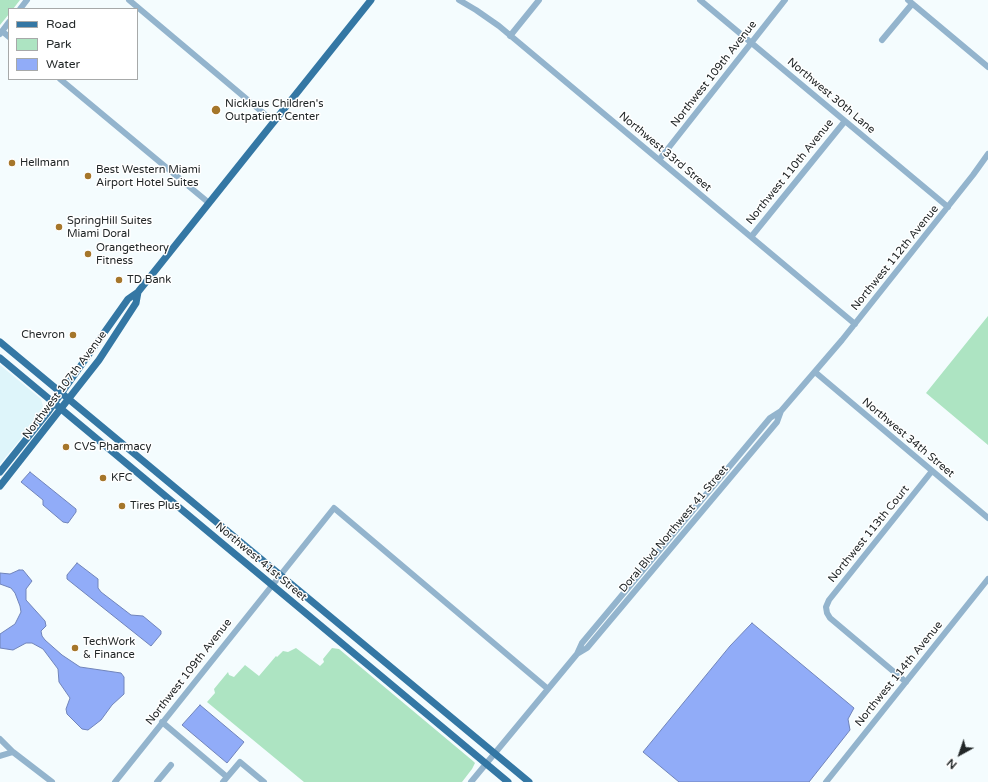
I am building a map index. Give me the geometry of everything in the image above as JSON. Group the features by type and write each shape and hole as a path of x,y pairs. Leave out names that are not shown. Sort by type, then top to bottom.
{"main road":[{"name":"Northwest 107th Avenue","path":"0,472 89,357 124,305 138,292 371,0"},
{"name":"Northwest 107th Avenue","path":"0,486 69,400 115,337 136,303 138,292"},
{"name":"Northwest 41st Street","path":"0,342 493,755 523,782"},
{"name":"Northwest 41st Street","path":"0,358 508,782"},
{"name":"Northwest 41st Street","path":"493,755 529,782"}],"street":[{"path":"21,8 27,0"},
{"path":"129,0 274,122"},
{"name":"Northwest 33rd Street","path":"459,0 482,14 510,36 855,324"},
{"path":"510,36 539,0"},
{"name":"Northwest 30th Lane","path":"700,0 948,207"},
{"name":"Northwest 109th Avenue","path":"659,160 785,0"},
{"path":"882,40 910,2 988,67"},
{"path":"1,32 8,23"},
{"path":"61,80 209,204"},
{"name":"Northwest 110th Avenue","path":"751,237 845,121"},
{"name":"Northwest 112th Avenue","path":"815,372 948,207 988,154"},
{"name":"Doral Blvd Northwest 41 Street","path":"493,755 577,654 587,648 608,624 776,422 781,411 815,372"},
{"name":"Northwest 34th Street","path":"815,372 988,518"},
{"name":"Northwest 113th Court","path":"906,682 830,618 826,612 826,605 932,471"},
{"name":"Northwest 109th Avenue","path":"115,782 334,508 548,689"},
{"name":"Northwest 114th Avenue","path":"826,782 988,579"},
{"path":"162,722 225,780 240,762 264,782"},
{"path":"0,739 13,752 52,782"},
{"path":"0,756 13,752"},
{"path":"471,782 493,755"},
{"path":"157,782 171,765"}],"shaded area":[{"path":"0,365 41,399 43,406 40,415 0,464"}],"green space":[{"path":"0,0 20,0 14,8 8,8 8,15 0,25"},
{"path":"988,316 988,445 926,393"},
{"path":"296,648 320,666 324,662 323,659 332,648 339,649 473,761 475,763 472,769 462,782 304,782 207,702 215,693 214,689 228,672 229,675 234,677 245,665 259,676 276,656 277,657 283,651 288,652"}],"water":[{"path":"30,472 76,509 76,512 68,523 63,522 43,505 43,500 21,482"},
{"path":"77,563 98,579 98,588 101,592 131,615 143,616 161,631 161,634 151,646 67,579 67,575"},
{"path":"23,570 32,581 26,589 26,600 45,621 46,626 41,631 45,640 62,655 80,667 121,673 124,677 124,694 112,705 101,720 88,730 82,729 67,714 66,709 70,698 59,682 58,669 43,649 32,643 26,643 13,650 0,648 0,634 15,624 21,612 15,593 11,588 0,584 0,573 10,574"},
{"path":"752,623 854,708 848,719 850,730 809,782 679,782 643,752 730,646"},
{"path":"200,705 244,742 227,763 182,725"}],"place":[{"name":"Nicklaus Children's Outpatient Center","path":"216,110"},
{"name":"Hellmann","path":"12,163"},
{"name":"Best Western Miami Airport Hotel Suites","path":"88,176"},
{"name":"SpringHill Suites Miami Doral","path":"59,227"},
{"name":"Orangetheory Fitness","path":"88,254"},
{"name":"TD Bank","path":"119,280"},
{"name":"Chevron","path":"73,335"},
{"name":"CVS Pharmacy","path":"66,447"},
{"name":"KFC","path":"103,478"},
{"name":"Tires Plus","path":"122,506"},
{"name":"TechWork & Finance","path":"75,648"}]}
